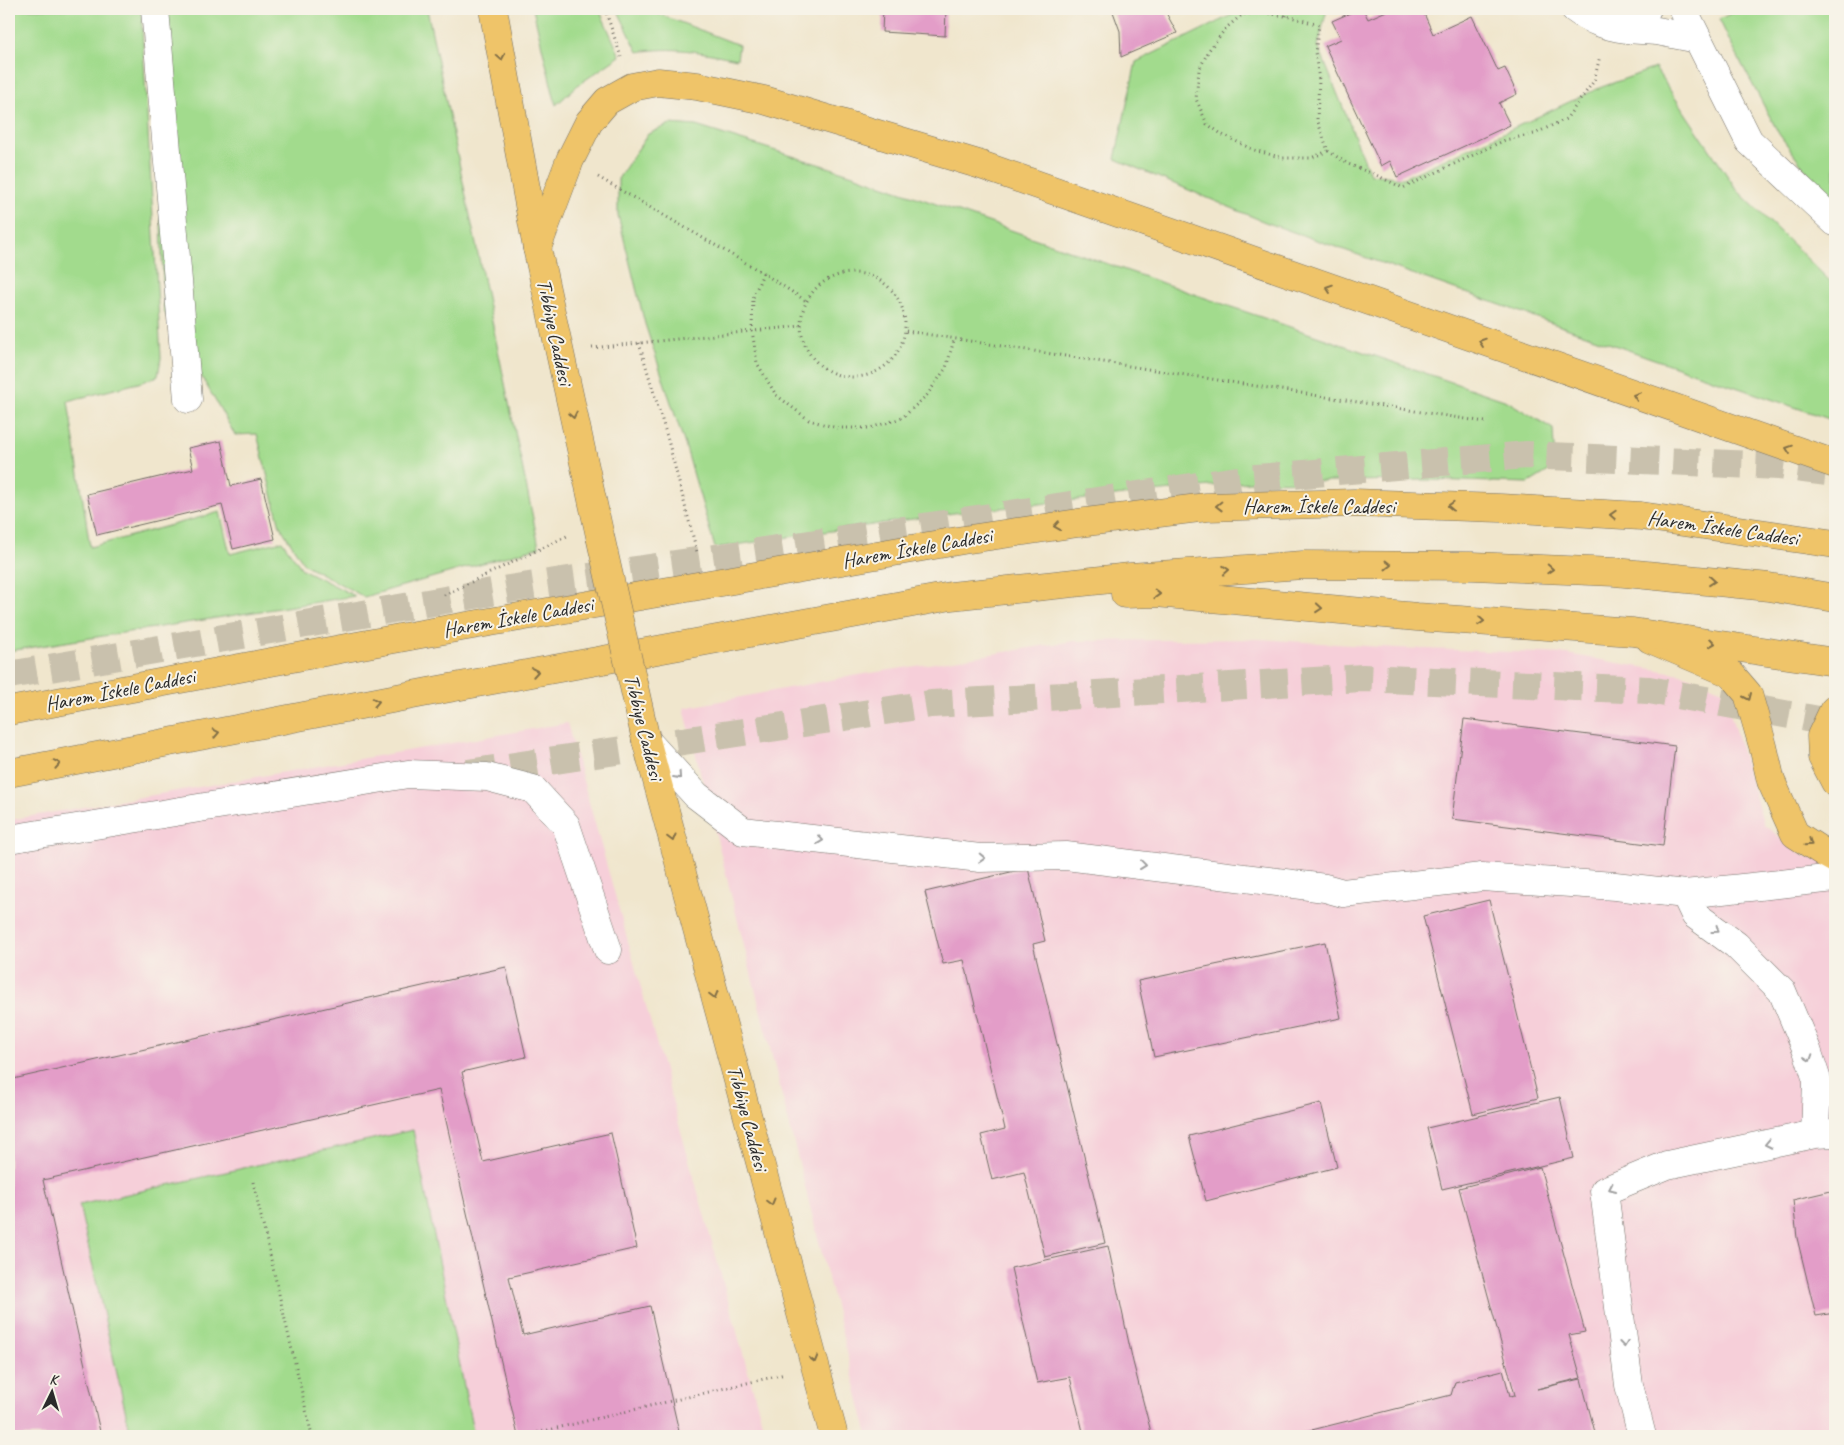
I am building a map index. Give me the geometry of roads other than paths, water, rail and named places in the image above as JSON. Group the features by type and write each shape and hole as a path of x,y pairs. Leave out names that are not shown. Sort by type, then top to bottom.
{"main road":[{"name":"Tıbbiye Caddesi","path":"492,9 537,248 646,740 834,1436"},
{"path":"537,248 570,160 588,122 607,101 632,87 658,82 696,86 764,100 978,164 1835,464"},
{"name":"Harem İskele Caddesi","path":"9,712 421,634 972,538 1078,522 1207,507 1354,503 1500,508 1641,516 1835,544"},
{"path":"9,773 428,692 951,596 1130,577 1303,565 1473,566 1615,572 1769,587 1835,598"},
{"path":"951,596 1156,594 1417,617 1633,632 1835,662"},
{"path":"1633,632 1730,673 1748,694 1771,781 1795,834 1835,859"},
{"path":"1835,709 1832,711 1821,736 1822,757 1835,782"}],"street":[{"path":"155,9 188,399"},
{"path":"1575,9 1587,18 1616,27 1657,31 1698,39"},
{"path":"1616,27 1642,16 1647,9"},
{"path":"1683,9 1749,141 1835,222"},
{"path":"646,740 696,795 742,831 980,858 1066,856 1325,888 1343,892 1482,878 1614,886 1685,894 1835,878"},
{"path":"9,840 408,774 487,776 533,789 566,825 608,950"},
{"path":"1642,1436 1629,1385 1604,1191 1666,1166 1825,1133 1817,1080 1807,1050 1782,991 1736,945 1695,915 1685,894"}],"tunnel":[{"path":"9,675 509,589 1245,479 1526,455 1779,466 1835,473"},
{"path":"468,773 931,704 1363,678 1649,690 1835,723"}]}
